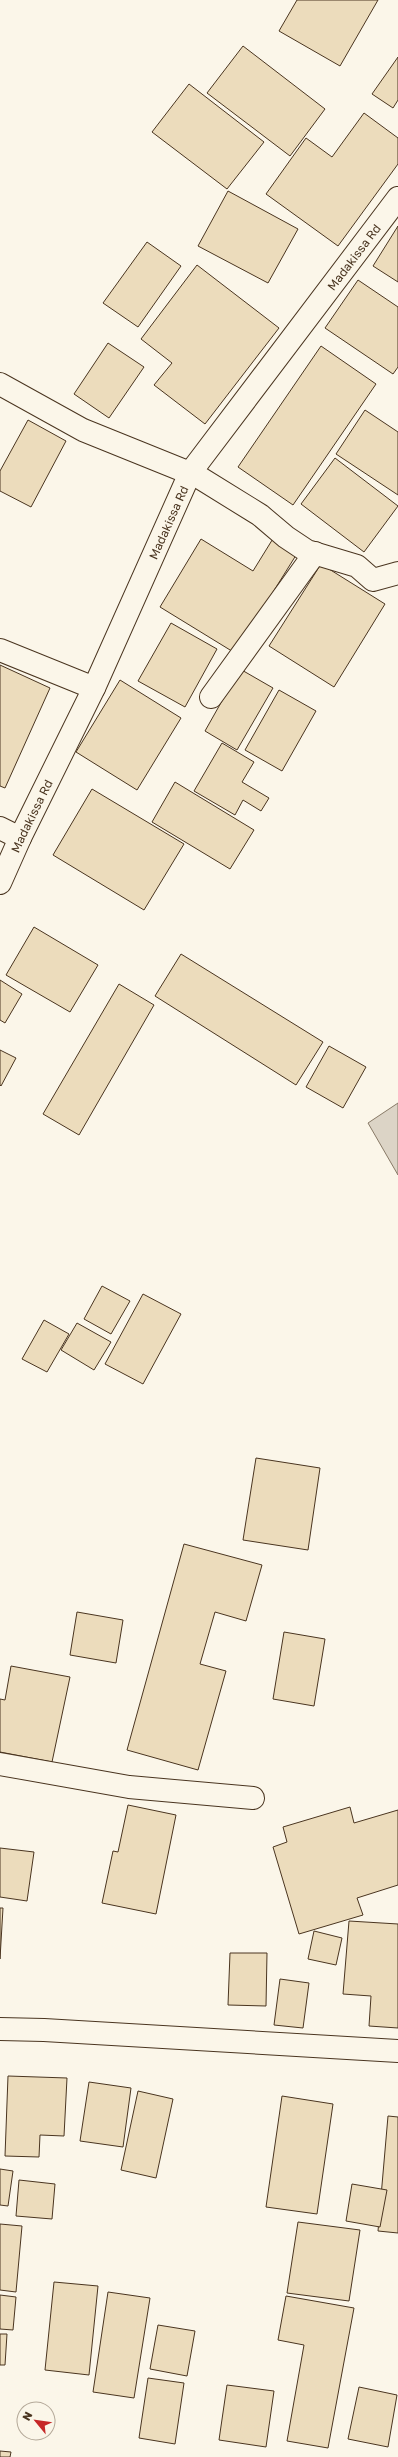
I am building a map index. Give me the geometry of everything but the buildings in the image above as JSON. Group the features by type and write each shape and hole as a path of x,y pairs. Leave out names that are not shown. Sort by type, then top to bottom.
{"street":[{"name":"Madakissa Rd","path":"0,883 20,838 94,688 190,473 398,198"},
{"path":"0,384 83,430 190,473 260,515 286,537 307,551 357,566 373,580 398,573"},
{"path":"211,697 315,553"},
{"path":"0,650 94,688"},
{"path":"0,828 20,838"},
{"path":"0,1764 129,1786 253,1798"},
{"path":"0,2030 44,2030 398,2051"}],"shaded area":[{"path":"398,1103 398,1175 368,1123"}]}
